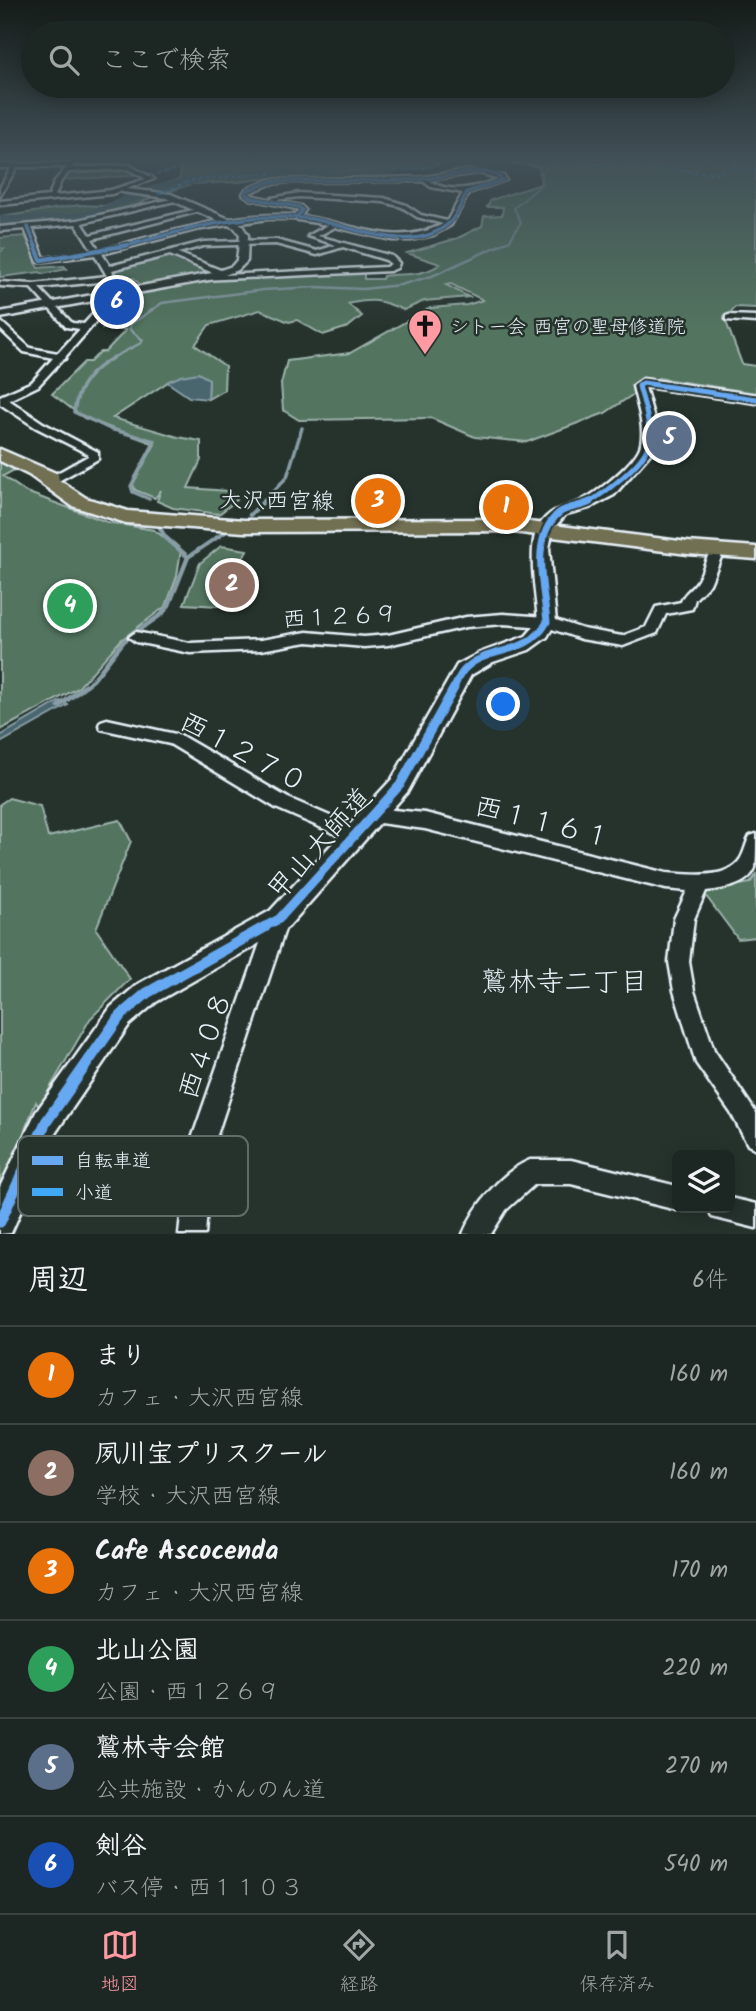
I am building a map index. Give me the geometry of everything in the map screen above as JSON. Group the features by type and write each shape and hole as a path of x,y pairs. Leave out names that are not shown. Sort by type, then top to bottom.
{"main road":[{"name":"大沢西宮線","path":"0,454 47,478 79,502 107,513 244,526 431,524 545,528 756,553"}],"street":[{"path":"0,229 78,222 107,216"},
{"path":"87,238 178,216"},
{"path":"0,315 222,273 242,261 244,243 242,229 215,216"},
{"path":"418,216 449,224"},
{"path":"28,227 41,260 96,253 226,220 297,217 336,224 372,236 394,238 429,233 449,224 454,216"},
{"path":"0,399 32,387 107,307 112,293 108,269 78,222"},
{"path":"197,279 387,269 394,266 395,262 389,258 312,236 315,232 336,224"},
{"path":"108,269 197,245 276,242 317,253 340,246"},
{"path":"170,252 222,273"},
{"path":"0,284 33,286 111,278"},
{"path":"33,286 69,325 88,327"},
{"path":"729,318 756,319"},
{"path":"0,324 27,350 62,357"},
{"path":"547,622 541,548 545,528 561,511 584,505 609,492 648,448 649,426 639,386 643,383 756,399"},
{"path":"0,399 39,425 93,452 94,457 47,478"},
{"name":"西１２６９","path":"136,637 190,648 261,645 307,637 364,642 388,640 466,622 503,619 547,622 581,634 622,642 646,634 661,610 687,606 689,597 703,584 718,550"},
{"name":"甲山大師道","path":"40,1136 46,1122 120,1016 147,993 279,919 400,785 464,670 477,659 531,642 543,632 547,622"},
{"name":"西１２７０","path":"107,725 174,739 282,803 354,834"},
{"name":"西１１６１","path":"372,815 425,821 666,881 700,883"},
{"path":"756,842 750,863 734,879 700,883 684,919 679,962 684,991 704,1055 739,1105 756,1137"},
{"name":"西４０８","path":"205,1136 279,919"},
{"path":"476,1234 497,1200 530,1172 571,1172 672,1197"},
{"name":"甲山大師道","path":"0,1222 18,1183"},
{"path":"735,1211 756,1216"},
{"name":"西４０８","path":"192,1234 194,1216"}],"green space":[{"path":"107,216 90,220 0,228 0,217"},
{"name":"シトー会 西宮の聖母修道院","path":"484,216 756,216 756,308 735,307 725,319 742,364 756,366 756,393 658,378 605,413 527,442 475,437 431,418 299,420 283,410 281,384 287,361 350,353 430,308 467,305 483,300 451,284 446,285 469,297 424,301 404,310 377,301 348,304 362,316 348,327 323,335 297,320 289,322 260,310 209,325 195,345 225,366 224,390 208,399 209,379 171,380 113,418 201,441 201,460 188,488 228,491 237,500 219,514 173,508 157,501 161,490 155,498 135,490 133,484 155,444 84,418 52,394 84,362 90,362 100,352 105,352 126,330 103,328 109,322 120,322 137,313 117,309 126,300 120,298 122,293 205,280 364,271 364,279 382,279 383,276 420,273 440,264 407,253 458,238 482,226"},
{"path":"25,236 38,262 35,263 38,268 64,266 67,269 43,274 40,272 0,277 0,252 4,249 0,248 0,238"},
{"path":"170,255 214,273 140,285 134,278 116,282 111,271"},
{"path":"0,461 16,469 3,476 26,492 107,522 154,530 181,550 177,576 166,606 121,640 78,688 0,730"},
{"path":"221,546 247,550 220,606 184,604 200,563"},
{"path":"9,798 40,806 48,837 120,820 131,841 96,929 130,979 90,1019 39,1107 36,1102 22,1136 18,1136 18,1147 0,1192 0,804"},
{"path":"756,875 756,937 738,939 703,892 750,883"}],"water":[{"path":"198,373 209,379 208,399 189,397 167,382 181,376"},
{"path":"60,701 68,705 0,743 0,736"}],"waterway":[{"path":"0,220 72,216"},
{"path":"500,245 510,240 521,222 518,216"},
{"path":"110,359 141,343 143,340 130,330 130,325 162,303 263,290 316,287 363,289 400,285 432,276 500,245"},
{"path":"496,247 500,245"},
{"path":"114,357 86,380 74,412 110,429 155,441 131,486 133,492 149,499"},
{"path":"261,504 287,477 302,428"},
{"path":"250,515 261,504"},
{"path":"160,528 165,537 188,557"},
{"path":"188,557 228,530"},
{"path":"80,690 93,680 124,641 162,614 169,605 188,557"},
{"path":"59,706 83,688"}],"cycle path":[{"path":"28,227 41,260 46,260 99,252 243,219 293,217 392,238 411,238 430,234 449,224 454,216"},
{"path":"40,1136 46,1122 120,1016 147,993 279,919 400,785 464,670 486,658 522,646 541,633 547,622 541,548 545,528 561,511 584,505 609,492 648,448 649,426 639,386 643,383 756,399"},
{"path":"0,1222 18,1183"}],"place":[{"name":"剣谷","path":"117,302"},
{"name":"シトー会 西宮の聖母修道院","path":"425,356"},
{"name":"鷲林寺会館","path":"669,438"},
{"name":"Cafe Ascocenda","path":"378,501"},
{"name":"まり","path":"506,507"},
{"name":"夙川宝プリスクール","path":"232,585"},
{"name":"北山公園","path":"70,606"}],"district":[{"name":"鷲林寺二丁目","path":"564,981"}]}
